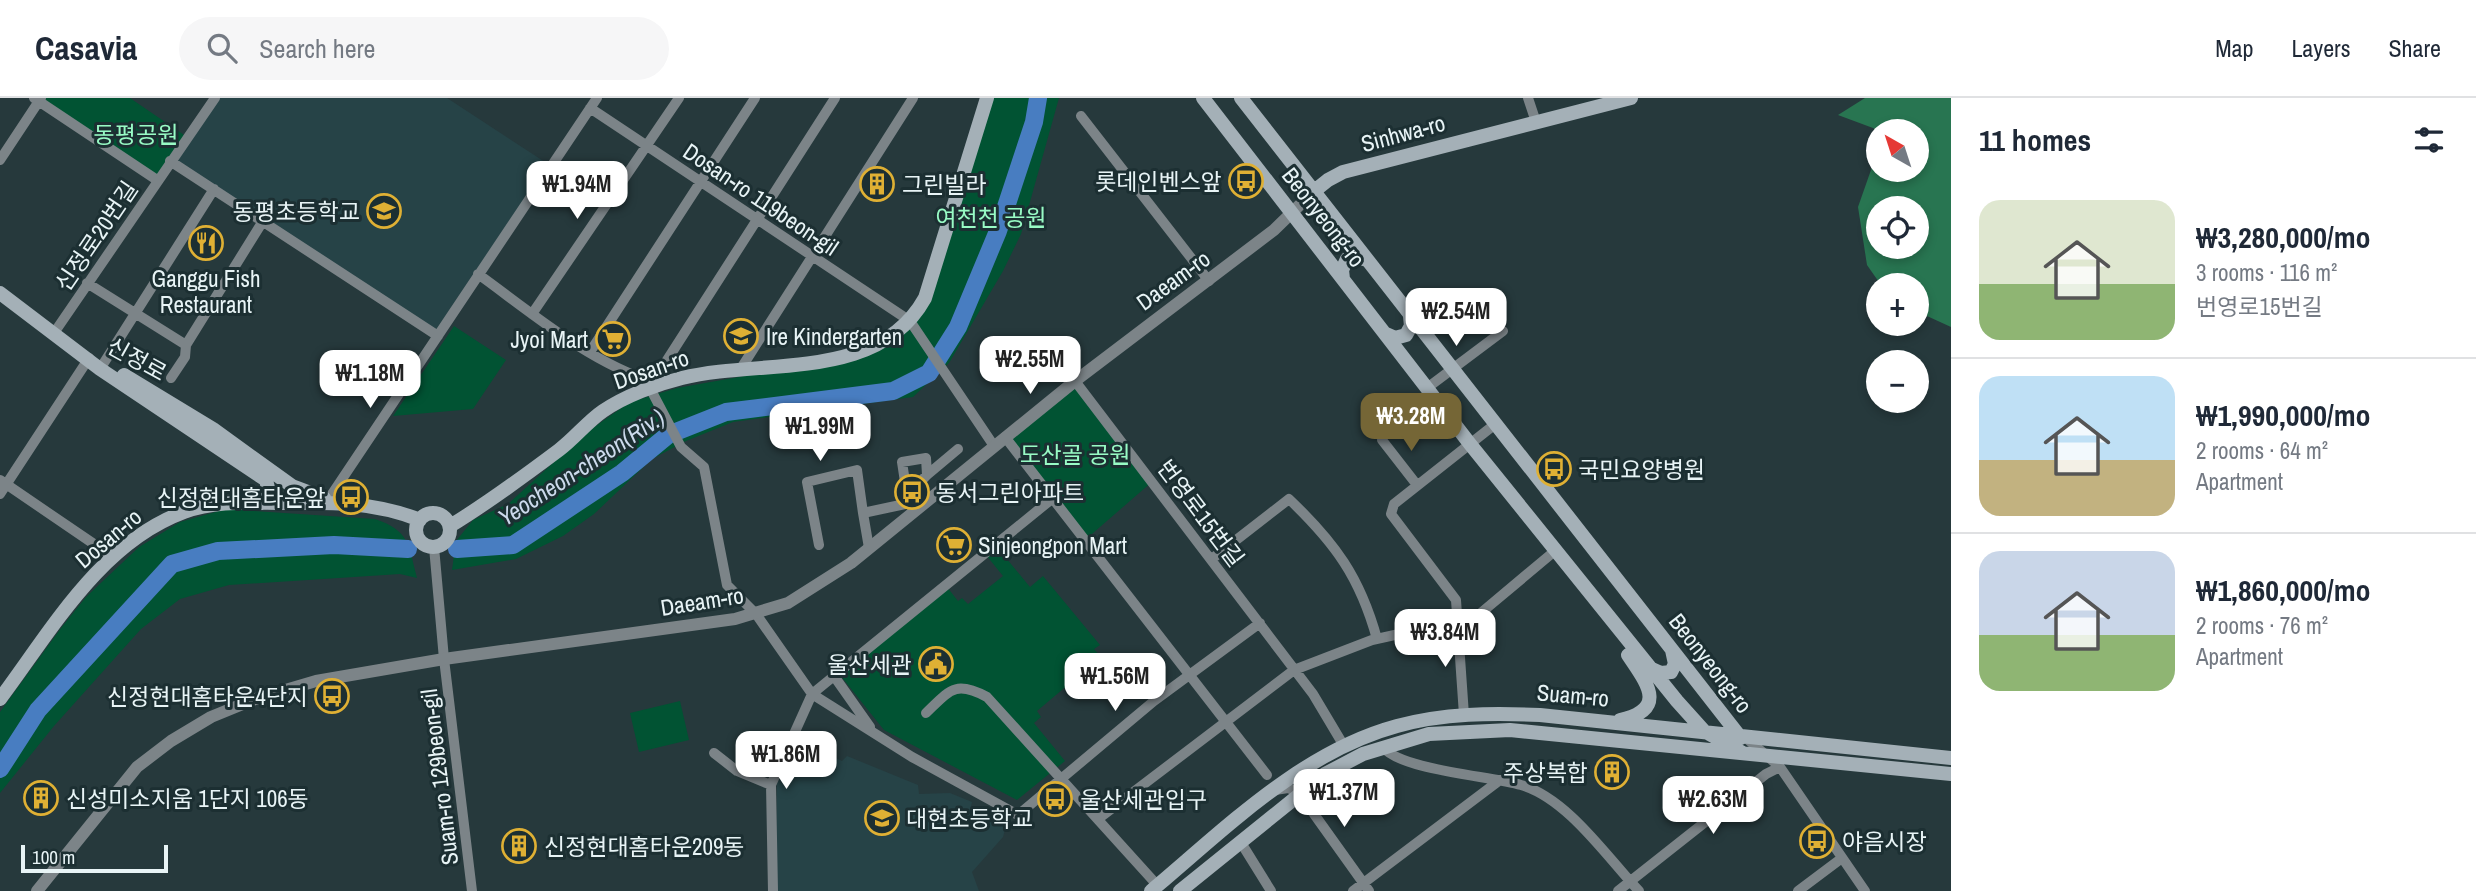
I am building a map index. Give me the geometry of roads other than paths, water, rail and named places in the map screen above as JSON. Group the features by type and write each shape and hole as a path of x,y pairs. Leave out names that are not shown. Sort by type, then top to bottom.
{"main road":[{"name":"Beonyeong-ro","path":"1203,98 1470,444 1649,667 1704,731 1743,753"},
{"name":"Beonyeong-ro","path":"1241,98 1739,735 1743,753"},
{"name":"Sinhwa-ro","path":"1313,192 1343,172 1631,98"},
{"name":"Dosan-ro","path":"450,526 512,486 603,411 652,386 681,378 842,358 882,342 910,321 929,290 985,99"},
{"path":"1343,279 1342,270 1348,259 1358,257 1367,260"},
{"path":"0,293 98,363"},
{"path":"1386,334 1395,338 1406,335 1411,326 1409,316"},
{"name":"신정로","path":"98,363 266,480 292,503"},
{"name":"신정로","path":"98,363 214,429 292,486 328,500"},
{"path":"262,503 269,492 266,480"},
{"name":"Dosan-ro","path":"0,699 85,586 113,557 155,526 185,511 216,504 328,500 385,507 420,520"},
{"path":"431,513 440,514 450,526 448,539 434,555 417,536 420,520 431,513"},
{"path":"1600,605 1651,690 1647,704 1639,712 1610,721"},
{"path":"1649,667 1661,673 1671,672 1675,664 1672,649"},
{"name":"Suam-ro","path":"1158,889 1274,790 1344,746 1396,726 1464,715 1529,714 1951,758"},
{"name":"Suam-ro","path":"1180,891 1299,793 1345,762 1383,747 1429,734 1480,729 1743,753 1775,761 1951,775"}],"street":[{"name":"신정로20번길","path":"54,333 215,98"},
{"path":"328,500 597,98"},
{"path":"532,314 679,98"},
{"path":"590,352 755,98"},
{"path":"652,386 835,98"},
{"path":"740,370 913,98"},
{"path":"1528,98 1536,122"},
{"path":"0,160 38,99 157,180"},
{"name":"Dosan-ro 119beon-gil","path":"590,108 910,321 926,341 994,446"},
{"path":"1081,116 1209,281"},
{"path":"170,161 438,336"},
{"path":"0,494 3,482 134,314 214,189"},
{"name":"Daeam-ro","path":"37,891 137,767 171,741 211,717 255,699 316,681 444,659 756,614 788,603 818,586 869,548 1075,381 1209,281 1292,213 1313,192"},
{"path":"171,378 184,357 186,345 263,222"},
{"path":"478,275 590,352 652,386 681,447 704,467 727,585 756,614 812,694 1018,815 1190,675 1260,623"},
{"path":"87,284 186,345"},
{"path":"1427,388 1503,331"},
{"name":"번영로15번길","path":"1075,381 1213,558 1313,694 1344,746"},
{"path":"1464,715 1456,600 1391,514 1394,504 1494,425"},
{"path":"1006,437 1267,775"},
{"path":"1382,440 1417,485"},
{"path":"907,495 958,449"},
{"path":"863,513 905,504 907,495 902,462 926,458 927,475"},
{"path":"818,545 807,482 857,470 869,548"},
{"path":"3,482 113,557"},
{"path":"773,891 771,785 812,694 1053,498"},
{"path":"1213,558 1289,499 1331,542 1350,568 1366,600 1377,639"},
{"path":"1098,819 1294,670 1377,639 1476,617 1556,550"},
{"name":"Suam-ro 129beon-gil","path":"434,555 472,891"},
{"path":"834,676 874,732"},
{"name":"Suam-ro","path":"926,713 951,689 968,687 987,697 1012,721 1158,889"},
{"path":"1739,735 1775,761 1865,891"},
{"path":"1383,747 1387,753 1408,761 1500,780 1531,788 1547,796 1639,891"},
{"path":"714,753 737,771 771,785"},
{"path":"1618,891 1766,774 1775,761"},
{"path":"1353,891 1366,887 1500,780"},
{"path":"1274,790 1288,788 1299,793 1366,887"},
{"path":"1240,841 1271,891"},
{"path":"1798,891 1842,858"}],"waterway":[{"name":"Yeocheon-cheon(Riv.)","path":"457,549 513,545 622,473 668,435 726,412 893,391 929,373 958,327 998,231 1034,122 1038,98"},
{"name":"Yeocheon-cheon(Riv.)","path":"0,769 38,710 172,564 218,551 334,545 408,549"}],"place":[{"name":"롯데인벤스앞","path":"1246,181"},
{"name":"그린빌라","path":"877,184"},
{"name":"동평초등학교","path":"384,211"},
{"name":"Ganggu Fish Restaurant","path":"206,243"},
{"name":"Ire Kindergarten","path":"741,336"},
{"name":"Jyoi Mart","path":"613,339"},
{"name":"국민요양병원","path":"1554,469"},
{"name":"동서그린아파트","path":"912,492"},
{"name":"신정현대홈타운앞","path":"351,497"},
{"name":"Sinjeongpon Mart","path":"954,545"},
{"name":"울산세관","path":"936,664"},
{"name":"신정현대홈타운4단지","path":"332,696"},
{"name":"주상복합","path":"1612,772"},
{"name":"신성미소지움 1단지 106동","path":"41,798"},
{"name":"울산세관입구","path":"1055,799"},
{"name":"대현초등학교","path":"882,818"},
{"name":"야음시장","path":"1817,841"},
{"name":"신정현대홈타운209동","path":"519,846"}],"park label":[{"name":"동평공원","path":"136,134"},
{"name":"여천천 공원","path":"991,217"},
{"name":"도산골 공원","path":"1075,454"}]}
